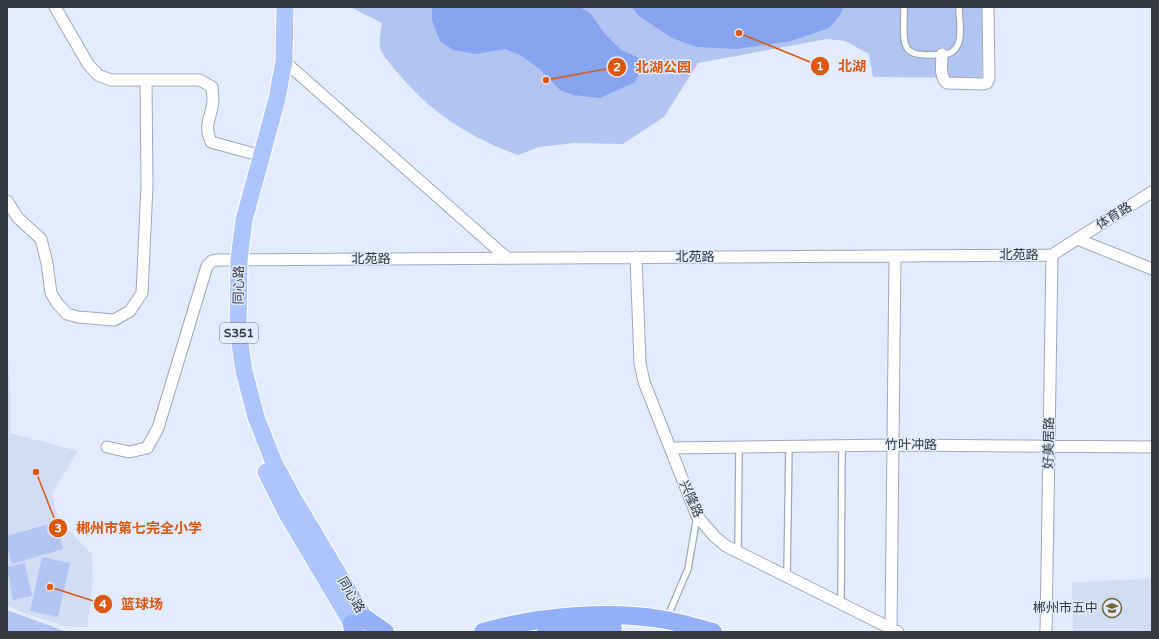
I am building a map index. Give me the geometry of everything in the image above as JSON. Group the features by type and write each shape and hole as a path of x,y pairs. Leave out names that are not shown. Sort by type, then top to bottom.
{"highway":[{"path":"483,631 535,620 577,616 626,615 669,627"},
{"path":"546,632 578,629 669,627 714,632"},
{"path":"360,628 385,632"}],"main road":[{"name":"同心路","path":"274,7 272,60 266,97 233,218 238,330 244,371 256,417 274,463 360,628"},
{"name":"同心路","path":"234,260 277,99 284,61 285,7"}],"street":[{"path":"55,7 88,64 98,75 111,80 200,80 212,87 213,101 208,118 207,132 211,142 251,153"},
{"path":"942,54 942,77 947,84 987,83 988,7"},
{"path":"284,61 507,258"},
{"path":"7,201 18,218 41,239 47,263 51,293 57,303 67,314 78,317 114,320 130,311 142,293 147,186 146,80"},
{"name":"体育路","path":"1077,239 1152,192"},
{"path":"1077,239 1152,269"},
{"name":"北苑路","path":"108,447 129,452 147,448 158,428 207,266 212,261 1052,255 1077,239"},
{"name":"好美居路","path":"1046,632 1052,255"},
{"path":"894,630 893,445 895,256"},
{"name":"兴隆路","path":"636,257 642,373 697,516 715,537 738,552 894,630"},
{"name":"竹叶冲路","path":"670,448 893,445 1152,447"}],"lane":[{"path":"904,7 904,42 908,50 917,54 951,53 958,44 959,7"},
{"path":"787,577 789,446"},
{"path":"841,603 842,446"},
{"path":"738,552 739,447"},
{"path":"669,627 688,569 697,516"}],"shaded area":[{"path":"350,7 982,7 982,78 873,77 869,54 845,41 827,39 698,63 664,117 623,144 574,143 539,147 518,155 467,132 437,112 410,87 381,51 380,42 382,23"},
{"path":"7,336 11,411 10,433 78,451 52,493 58,519 92,554 93,583 87,627 64,626 24,613 7,605"},
{"path":"56,522 63,549 12,564 7,546 7,536"},
{"path":"42,557 70,563 58,617 30,611"},
{"path":"25,563 32,596 13,600 7,567"},
{"name":"郴州市五中","path":"1152,578 1152,632 1073,632 1072,583"},
{"path":"7,610 67,632 7,632"}],"water":[{"path":"432,7 580,7 590,13 605,34 621,50 646,61 635,82 600,98 573,95 560,90 540,69 520,55 505,49 476,54 453,50 440,41 432,20"},
{"path":"631,7 843,7 841,14 829,28 791,41 736,49 697,47 672,38 639,16"}],"place":[{"name":"北湖","path":"739,33"},
{"name":"北湖公园","path":"546,80"},
{"name":"郴州市第七完全小学","path":"36,472"},
{"name":"篮球场","path":"50,587"},
{"name":"郴州市五中","path":"1112,608"}]}
